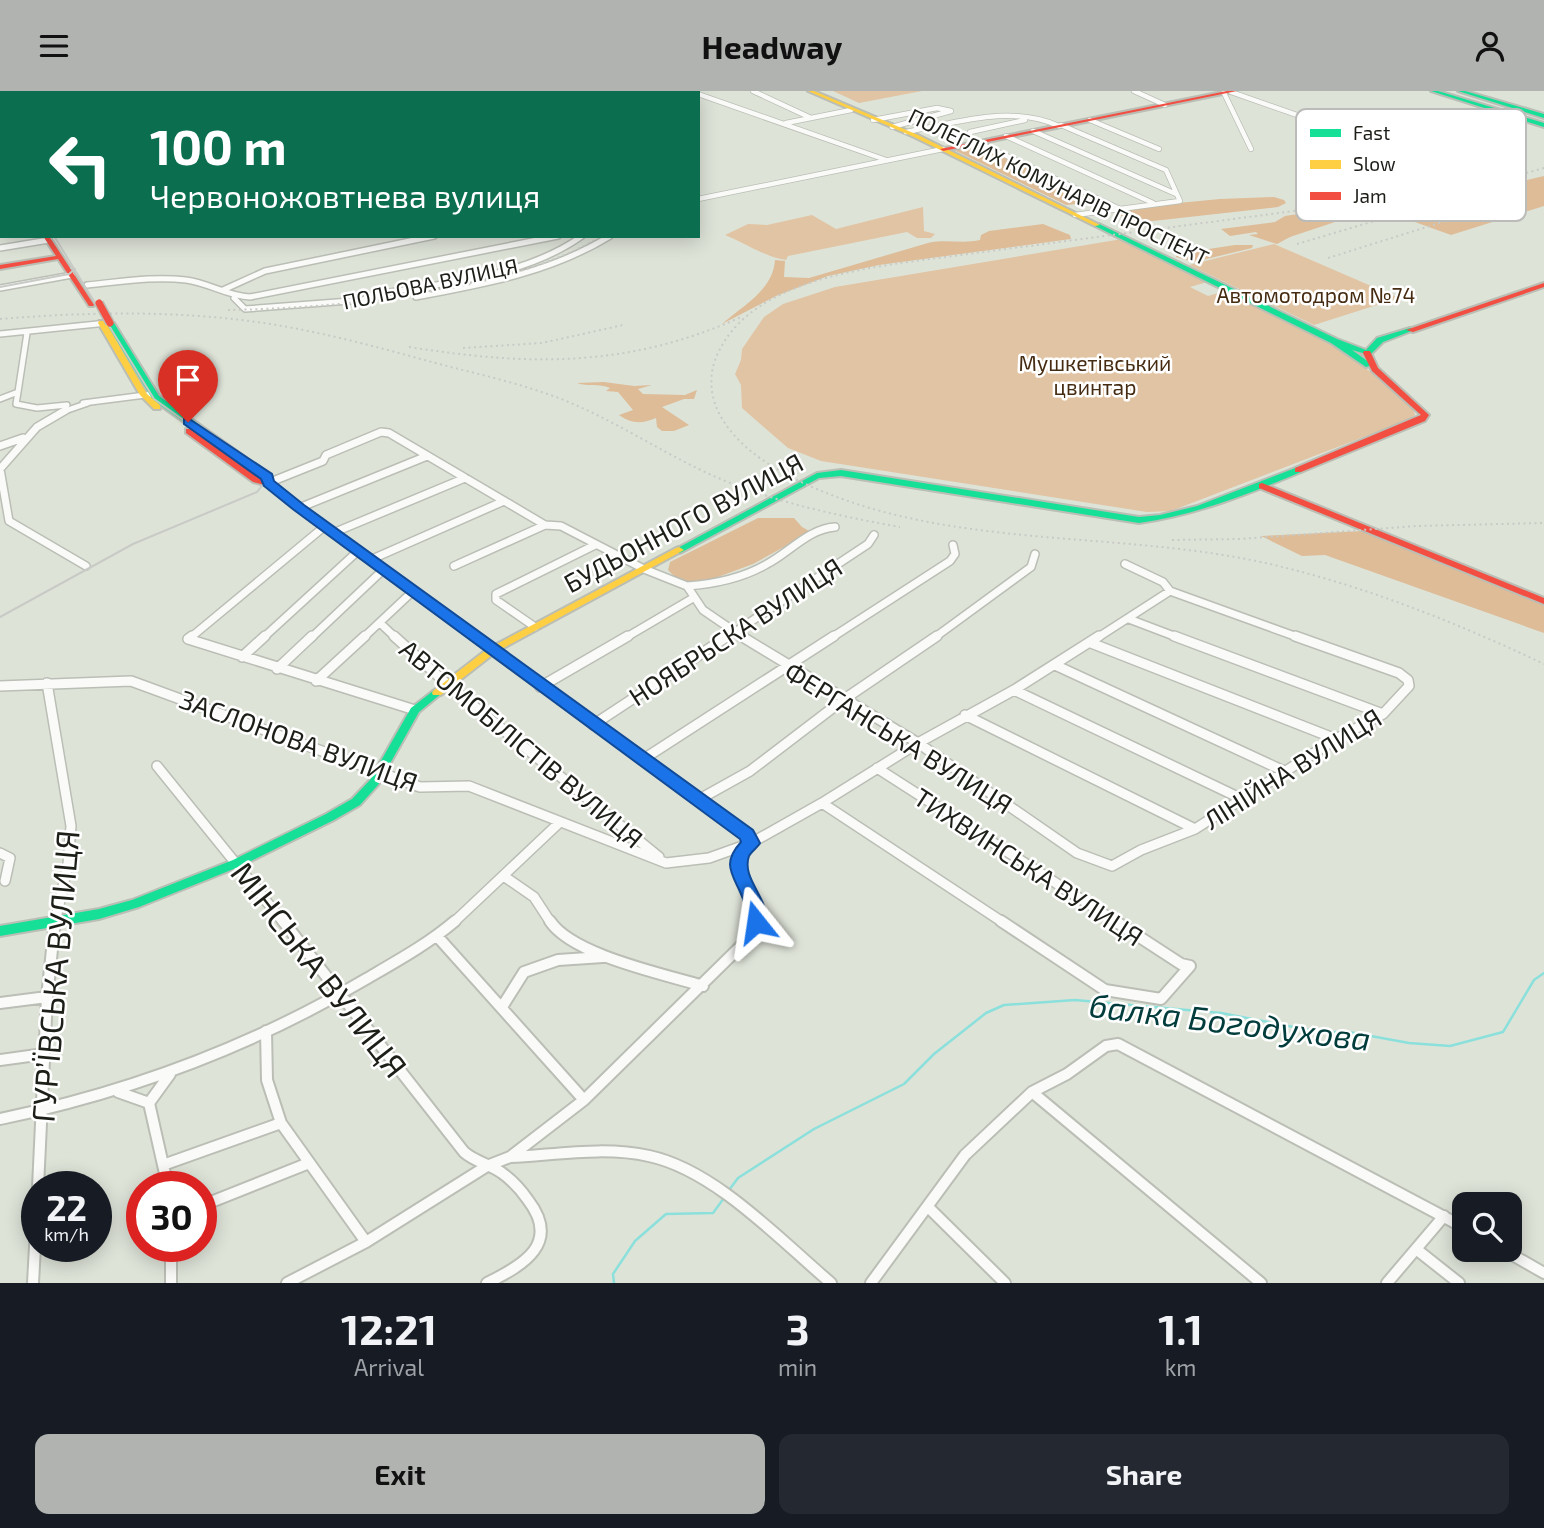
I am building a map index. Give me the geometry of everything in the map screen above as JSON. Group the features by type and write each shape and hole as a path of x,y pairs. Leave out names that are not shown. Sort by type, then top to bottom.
{"main road":[{"name":"ПОЛЕГЛИХ КОМУНАРІВ ПРОСПЕКТ","path":"810,91 943,149 1334,341 1367,353"},
{"path":"1433,91 1497,109"},
{"path":"1456,91 1513,109"},
{"path":"1456,91 1511,109"},
{"path":"943,149 974,137 1006,136 1230,92"},
{"path":"1526,113 1544,120"},
{"path":"1526,114 1544,120"},
{"path":"1526,116 1544,120"},
{"path":"48,238 71,274 83,285 148,394 267,477 268,483 299,507 492,650"},
{"path":"0,267 60,257"},
{"path":"1334,341 1356,345 1380,340 1544,285"},
{"path":"1367,353 1380,340"},
{"path":"1334,341 1375,369"},
{"name":"БУДЬОННОГО ВУЛИЦЯ","path":"0,931 135,904 237,863 356,802 380,772 415,710 492,650 809,479 828,473 1148,520 1203,507 1262,486 1422,419 1425,415 1422,410 1375,369 1367,353"},
{"path":"1262,486 1544,601"}],"street":[{"path":"753,91 811,118"},
{"path":"1134,91 1165,105"},
{"path":"1230,92 1296,115"},
{"path":"1230,92 1251,149"},
{"path":"700,95 889,161"},
{"path":"873,120 937,108 951,111 892,128"},
{"path":"786,123 851,110"},
{"path":"906,132 994,115 1041,118 1166,170 1180,201 1075,215"},
{"path":"974,137 1032,118"},
{"path":"1090,120 1159,149"},
{"path":"1033,131 1176,194"},
{"path":"1006,136 1156,204"},
{"path":"974,137 1120,209"},
{"path":"700,199 943,149"},
{"path":"0,248 48,238"},
{"path":"223,291 265,271 424,238"},
{"path":"234,298 548,238"},
{"name":"ПОЛЬОВА ВУЛИЦЯ","path":"83,285 182,280 200,282 223,291 245,309 363,300 372,295 543,258 574,244 580,238"},
{"path":"416,297 552,267 583,253 607,238"},
{"path":"0,286 71,274"},
{"path":"0,334 106,323"},
{"path":"27,333 16,404 24,407 88,403 148,394"},
{"path":"0,399 18,392"},
{"path":"86,566 9,521 0,469 23,437 49,416 88,403"},
{"path":"268,483 381,432 389,433 545,525 561,526 644,569 687,586 698,586 750,573 823,528 835,527"},
{"path":"0,446 23,437"},
{"path":"299,507 427,456"},
{"path":"415,710 188,639 329,529 465,478"},
{"path":"370,560 504,501"},
{"path":"454,566 545,525"},
{"name":"НОЯБРЬСКА ВУЛИЦЯ","path":"593,725 868,544 874,535"},
{"path":"535,627 496,600 496,594 595,545"},
{"path":"642,760 950,561 956,554 953,545"},
{"path":"242,657 358,551"},
{"path":"698,800 750,771 843,700 944,631 1031,566 1035,554"},
{"name":"ЛІНІЙНА ВУЛИЦЯ","path":"1112,866 1141,850 1195,829 1336,739 1383,714 1409,686 1408,680 1399,673 1170,591 1163,582 1125,564"},
{"path":"277,669 383,570"},
{"name":"ФЕРГАНСЬКА ВУЛИЦЯ","path":"687,586 703,610 733,631 788,667 918,743 1077,853 1112,866"},
{"name":"ЗАСЛОНОВА ВУЛИЦЯ","path":"0,686 131,681 420,787 469,786 666,863 709,858 751,843 822,803 965,715 1014,690 1170,591"},
{"path":"316,681 412,592"},
{"path":"540,687 693,598"},
{"path":"1129,619 1383,714"},
{"name":"АВТОМОБІЛІСТІВ ВУЛИЦЯ","path":"380,623 447,684 666,863"},
{"path":"1091,643 1336,739"},
{"path":"287,1283 366,1242 488,1166 510,1157 584,1100 703,986 745,942 756,922 753,901 740,876 740,855 751,843 747,835 492,650"},
{"path":"1055,665 1284,771"},
{"name":"ГУР’ЇВСЬКА ВУЛИЦЯ","path":"39,1171 47,997 55,922 68,864 71,826 47,683"},
{"path":"1014,690 1242,799"},
{"path":"965,715 1195,829"},
{"name":"МІНСЬКА ВУЛИЦЯ","path":"157,766 237,863 464,1152 476,1163 499,1171 536,1207 543,1234 539,1248 510,1272 488,1283"},
{"name":"ТИХВИНСЬКА ВУЛИЦЯ","path":"822,803 1104,990 1161,999 1189,966 1181,964 877,768"},
{"path":"0,1119 118,1092 170,1074 341,995 437,936 505,877 560,822"},
{"path":"0,853 10,858 5,881"},
{"path":"505,877 534,897 557,932 606,957 703,986"},
{"path":"437,936 584,1100"},
{"path":"502,1007 524,972 558,960 606,957"},
{"path":"0,1003 47,997"},
{"path":"266,1031 267,1080 281,1123 366,1242"},
{"path":"871,1283 965,1155 1032,1091 1067,1074 1106,1046 1118,1044 1452,1221"},
{"path":"0,1060 44,1054"},
{"path":"164,1171 149,1103 170,1074"},
{"path":"1032,1091 1261,1283"},
{"path":"118,1092 149,1103"},
{"path":"163,1165 281,1123"},
{"path":"510,1157 602,1153 649,1156 682,1167 713,1186 831,1283"},
{"path":"217,1200 309,1163"},
{"path":"928,1207 1005,1283"},
{"path":"1387,1283 1444,1216"},
{"path":"1416,1249 1459,1283"},
{"path":"1522,1260 1544,1273"},
{"path":"33,1283 34,1262"},
{"path":"171,1262 171,1283"}],"green space":[{"path":"833,91 922,91 859,103"},
{"path":"923,207 924,231 935,234 931,238 917,238 907,232 788,256 786,260 763,253 725,235 748,224 767,225 812,215 836,229"},
{"name":"Мушкетівський цвинтар","path":"1122,239 1207,282 1190,287 1208,296 1225,291 1346,351 1413,409 1415,415 1171,511 1147,512 821,461 788,448 742,408 741,385 735,374 742,349 764,317 783,304 835,287"},
{"name":"Автомотодром №74","path":"1274,244 1399,298 1314,325 1189,265"}],"shaded area":[{"path":"968,145 979,150 989,148 1116,208 1108,209 1083,203 1066,205 950,148"},
{"path":"1544,176 1544,206 1526,212 1526,181"},
{"path":"1274,197 1286,203 1278,207 1135,223 1119,215 1126,208"},
{"path":"1296,214 1296,221 1338,221 1277,244 1249,235 1258,234 1256,232 1230,236 1221,229 1275,222 1285,216"},
{"path":"1412,221 1496,221 1451,235"},
{"path":"1043,224 1070,235 1071,239 879,265 828,276 776,296 722,324 763,288 773,271 775,260 785,261 784,277 809,278 928,243 974,241 980,240 981,235 989,231"},
{"path":"1253,245 1252,248 1194,262 1176,257 1176,254"},
{"path":"604,382 634,386 652,385 638,389 643,394 685,395 697,390 694,399 684,399 662,407 689,425 674,431 662,431 657,427 656,418 642,422 628,420 619,415 633,410 618,392 606,391 610,388 598,385 577,383"},
{"path":"758,518 794,518 811,532 753,564 707,581 679,581 668,570 670,562"},
{"path":"1363,531 1544,604 1544,633 1325,555 1302,556 1261,536"}],"waterway":[{"name":"балка Богодухова","path":"729,1190 738,1178 814,1129 904,1084 934,1054 986,1013 1004,1005 1075,1000 1221,1013 1320,1032 1349,1032 1409,1043 1450,1046 1503,1032 1534,980 1544,973"},
{"name":"балка Богодухова","path":"614,1283 613,1274 635,1241 666,1214 713,1213 724,1198"}],"tram line":[{"path":"55,238 74,269"},
{"path":"0,287 69,274 75,269"},
{"path":"0,617 133,544 257,492 265,482 263,477 154,399 75,269"}],"railway":[{"path":"1526,173 1544,168"},
{"path":"1296,211 900,263 850,272 798,287 752,312 733,330 715,359 711,384 714,401 728,427 754,453 795,479 851,502 908,518 966,528 1143,545 1261,562 1334,581 1406,605 1544,664"},
{"path":"1297,244 1374,221"},
{"path":"1328,258 1446,221"},
{"path":"228,310 319,306 421,294 519,271 563,255 598,238"},
{"path":"0,319 99,314 198,316 264,323 374,346 498,379 576,405 688,464 754,492 802,506 900,527"},
{"path":"409,347 496,357 578,358 658,346 699,334 741,317"},
{"path":"463,348 542,343 623,325"},
{"path":"1172,540 1240,539 1416,526 1544,523"}],"traffic: fast":[{"path":"1433,91 1492,109"},
{"path":"1460,91 1520,109"},
{"path":"1526,111 1544,116"},
{"path":"1526,119 1544,125"},
{"path":"1097,225 1334,341 1367,353 1380,340 1410,330"},
{"path":"110,323 156,398 267,477 268,483 349,545"},
{"path":"1334,341 1369,365"},
{"path":"679,550 817,476 841,473 1139,520 1200,508 1298,470"},
{"path":"0,931 99,914 135,904 237,863 330,817 356,802 374,782 415,710 437,693"}],"traffic: slow":[{"path":"810,91 916,136 1097,225"},
{"path":"102,323 144,395 157,407"},
{"path":"349,545 492,650"},
{"path":"437,693 492,650 679,550"}],"traffic: jam":[{"path":"943,149 1235,91"},
{"path":"47,238 91,305"},
{"path":"0,267 60,257"},
{"path":"1410,330 1544,285"},
{"path":"99,303 110,323"},
{"path":"1298,470 1422,419 1425,415 1375,369 1367,353"},
{"path":"189,431 256,480 268,483"},
{"path":"1262,486 1544,601"}],"route":[{"path":"188,422 267,477 268,483 299,507 508,663 747,835 751,843 740,855 740,876 753,901 756,922"}]}
